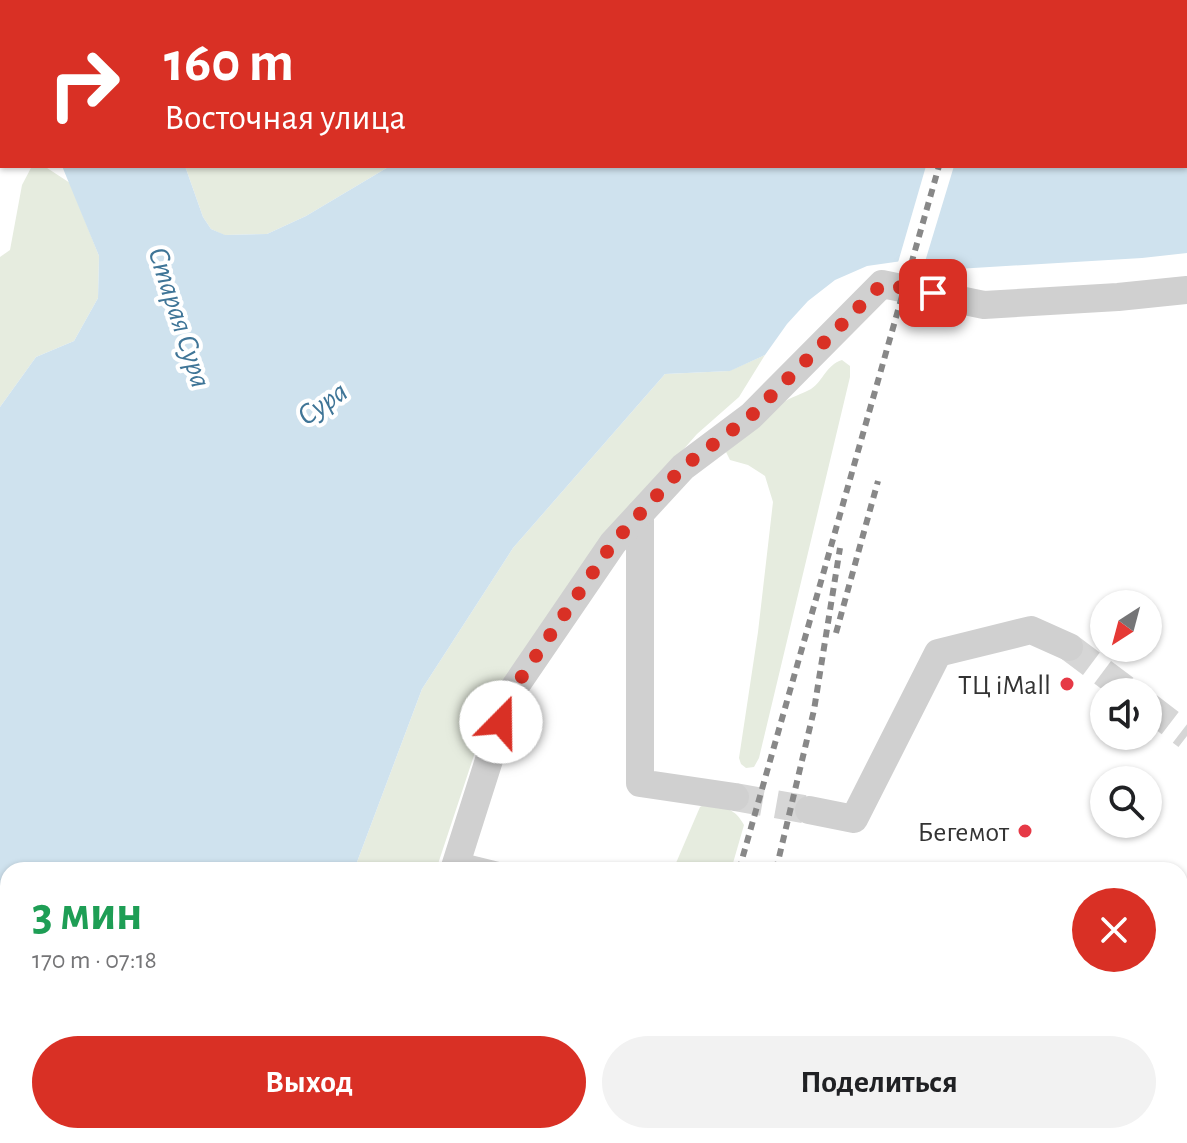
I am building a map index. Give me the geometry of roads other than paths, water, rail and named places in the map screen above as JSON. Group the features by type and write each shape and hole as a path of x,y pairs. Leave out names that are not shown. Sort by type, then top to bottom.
{"street":[{"path":"457,862 510,694 613,543 683,467 751,416 882,284 984,305 1187,290"},
{"path":"640,514 640,783 735,797"},
{"path":"809,810 854,819 938,653 1031,630 1069,647"}],"water":[{"path":"63,168 186,168 203,217 211,229 225,235 267,234 306,216 387,168 1187,168 1187,253 957,269 916,259 867,266 835,280 808,301 765,355 730,371 665,374 513,548 422,689 357,862 0,862 0,407 36,357 74,341 98,298 99,256"}],"tunnel":[{"path":"1069,647 1110,678"},
{"path":"1162,717 1187,736"},
{"path":"735,797 809,810"}],"railway":[{"path":"741,862 938,168"},
{"path":"836,633 878,481"},
{"path":"778,862 814,710 840,548"}],"place":[{"name":"ТЦ iMall","path":"1067,684"},
{"name":"Бегемот","path":"1025,831"}],"water label":[{"name":"Старая Сура","path":"180,317"},
{"name":"Сура","path":"322,403"}]}
